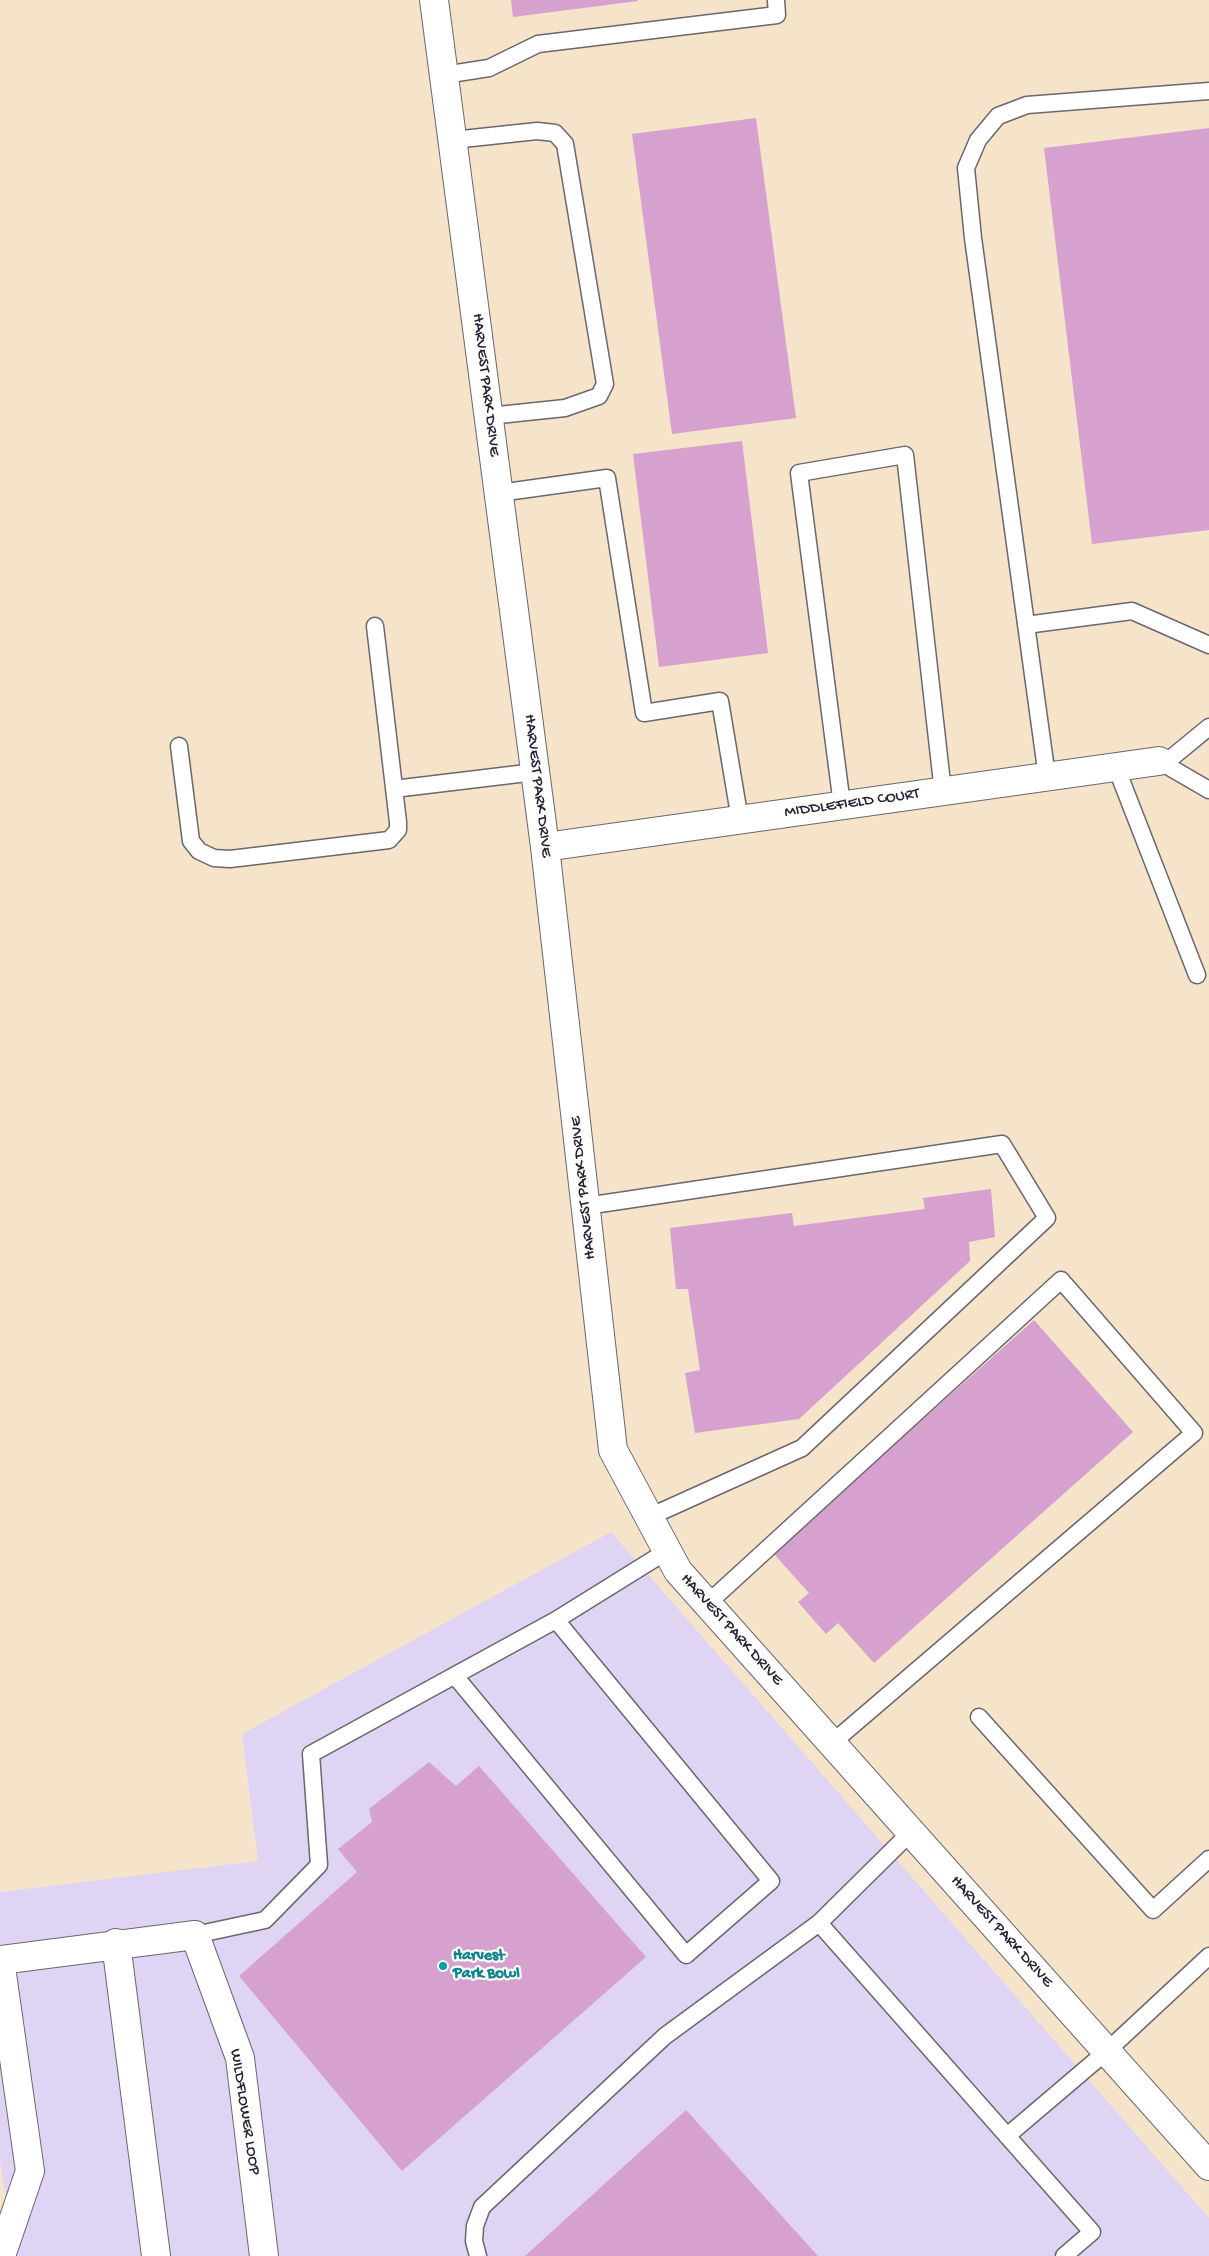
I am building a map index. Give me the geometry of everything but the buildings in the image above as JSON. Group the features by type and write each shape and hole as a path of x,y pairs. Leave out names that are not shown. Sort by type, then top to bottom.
{"street":[{"name":"HARVEST PARK DRIVE","path":"434,0 545,846 613,1450 678,1572 1209,2166"},
{"name":"MIDDLEFIELD COURT","path":"545,846 1116,767 1162,763"},
{"path":"1,2256 30,2171 0,1960 116,1943 195,1934"},
{"name":"WILDFLOWER LOOP","path":"195,1934 240,2058 264,2256"},
{"path":"116,1943 156,2256"}],"lane":[{"path":"444,75 489,68 538,44 778,15 776,0"},
{"path":"1047,777 974,248 966,168 978,140 998,116 1027,105 1209,91"},
{"path":"453,140 537,131 555,133 564,144 605,384 599,396 565,408 489,416"},
{"path":"842,806 799,473 905,456 943,792"},
{"path":"499,493 608,478 644,713 720,701 740,820"},
{"path":"1026,625 1132,611 1209,644"},
{"path":"179,746 190,841 199,852 214,858 230,859 389,840 398,830 398,822 375,626"},
{"path":"1209,727 1162,763 1209,790"},
{"path":"1116,767 1197,974"},
{"path":"394,788 535,772"},
{"path":"586,1206 1002,1144 1047,1218 802,1448 649,1517"},
{"path":"707,1604 1061,1280 1194,1433 832,1743"},
{"path":"195,1934 266,1920 319,1865 311,1754 556,1620 667,1550"},
{"path":"455,1676 686,1955 771,1881 556,1620"},
{"path":"979,1717 1153,1910 1209,1859"},
{"path":"478,2256 474,2242 475,2226 482,2207 665,2036 819,1923 911,1832"},
{"path":"819,1923 1092,2232 1064,2256"},
{"path":"1007,2136 1107,2051 1209,1956"}],"shaded area":[{"path":"611,1532 1209,2218 1209,2256 16,2256 0,2161 0,1892 258,1861 242,1734"}],"place":[{"name":"Harvest Park Bowl","path":"443,1966"}]}
